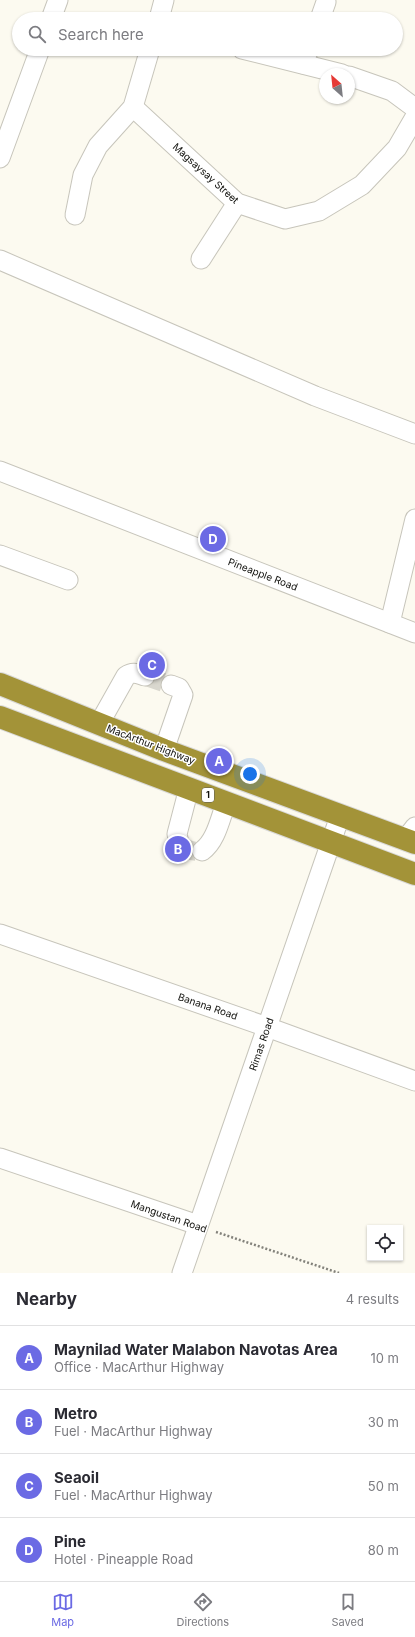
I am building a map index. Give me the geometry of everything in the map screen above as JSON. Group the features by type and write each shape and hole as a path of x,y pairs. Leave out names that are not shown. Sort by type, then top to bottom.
{"highway":[{"name":"MacArthur Highway","path":"0,684 164,750 340,816 412,837"},
{"name":"1","path":"0,717 415,874"}],"street":[{"path":"54,12 58,0"},
{"path":"161,12 164,0"},
{"path":"0,158 37,56"},
{"path":"75,215 83,175 98,146 133,107 148,56"},
{"path":"306,56 330,68"},
{"path":"355,78 392,91 415,108"},
{"name":"Magsaysay Street","path":"133,107 237,203 285,219 319,211 362,185 397,148 415,118"},
{"path":"201,259 237,203"},
{"path":"0,260 315,396 415,434"},
{"name":"Pineapple Road","path":"0,472 415,633"},
{"path":"390,623 415,519"},
{"path":"0,554 68,580"},
{"path":"99,724 126,676 130,673 135,673 145,676"},
{"path":"164,750 183,695 179,688 171,685"},
{"path":"179,843 177,834 189,788"},
{"path":"202,851 209,846 226,803"},
{"name":"Rimas Road","path":"182,1273 340,816"},
{"name":"Banana Road","path":"0,934 267,1027 415,1081"},
{"name":"Mangustan Road","path":"0,1158 198,1225"}],"path":[{"name":"Mangustan Road","path":"198,1225 339,1273"}],"tunnel":[{"path":"145,676 171,685"},
{"path":"179,843 189,850 202,851"}],"place":[{"name":"Pine","path":"213,539"},
{"name":"Seaoil","path":"152,665"},
{"name":"Maynilad Water Malabon Navotas Area","path":"219,761"},
{"name":"Metro","path":"178,849"}]}
